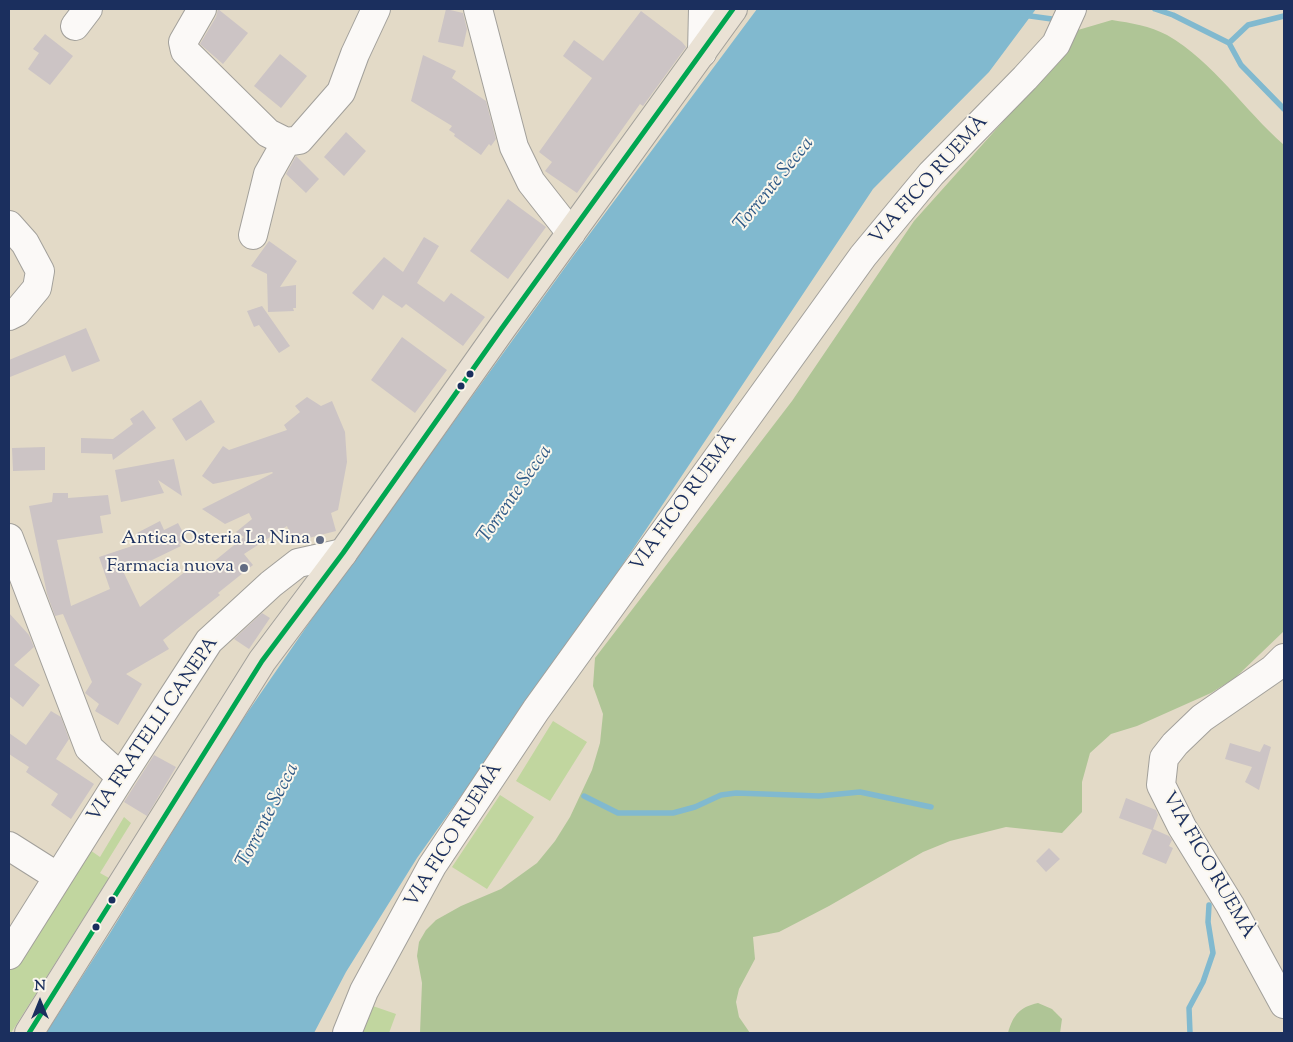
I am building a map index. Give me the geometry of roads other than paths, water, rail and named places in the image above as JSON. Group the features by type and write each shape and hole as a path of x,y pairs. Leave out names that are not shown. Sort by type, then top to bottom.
{"main road":[{"path":"29,1033 262,661 293,617 343,553 733,9"}],"street":[{"path":"202,9 183,42 185,51 268,133 286,142 299,140 341,92 355,54 376,9"},
{"path":"478,9 514,147 531,182 571,233"},
{"path":"702,52 703,9"},
{"name":"VIA FICO RUEMÀ","path":"347,1033 364,992 432,866 536,710 863,256 931,174 1056,44 1072,9"},
{"path":"252,236 268,174 286,142"},
{"path":"9,225 26,243 40,271 37,288 17,312 9,316"},
{"path":"9,538 89,748 121,776"},
{"name":"VIA FRATELLI CANEPA","path":"9,955 121,776 209,641 271,584 298,563 343,553"},
{"path":"271,584 286,595 293,617"},
{"name":"VIA FICO RUEMÀ","path":"1284,658 1273,670 1202,718 1176,744 1164,758 1161,785 1182,827 1230,905 1284,1004"},
{"path":"9,846 58,877"}],"water":[{"name":"Torrente Secca","path":"757,9 1036,9 989,72 873,189 577,633 417,858 346,972 314,1033 46,1033 232,735 318,610 574,255"}],"waterway":[{"path":"1155,9 1173,15 1229,43 1241,65 1284,109"},
{"path":"1023,15 1059,20"},
{"path":"1229,43 1248,25 1284,16"},
{"path":"584,796 618,813 673,813 695,807 721,795 736,793 819,796 860,792 931,807"},
{"path":"1190,1033 1189,1008 1203,982 1213,953 1208,922 1209,905"}],"place":[{"name":"Antica Osteria La Nina","path":"320,540"},
{"name":"Farmacia nuova","path":"244,568"}]}
